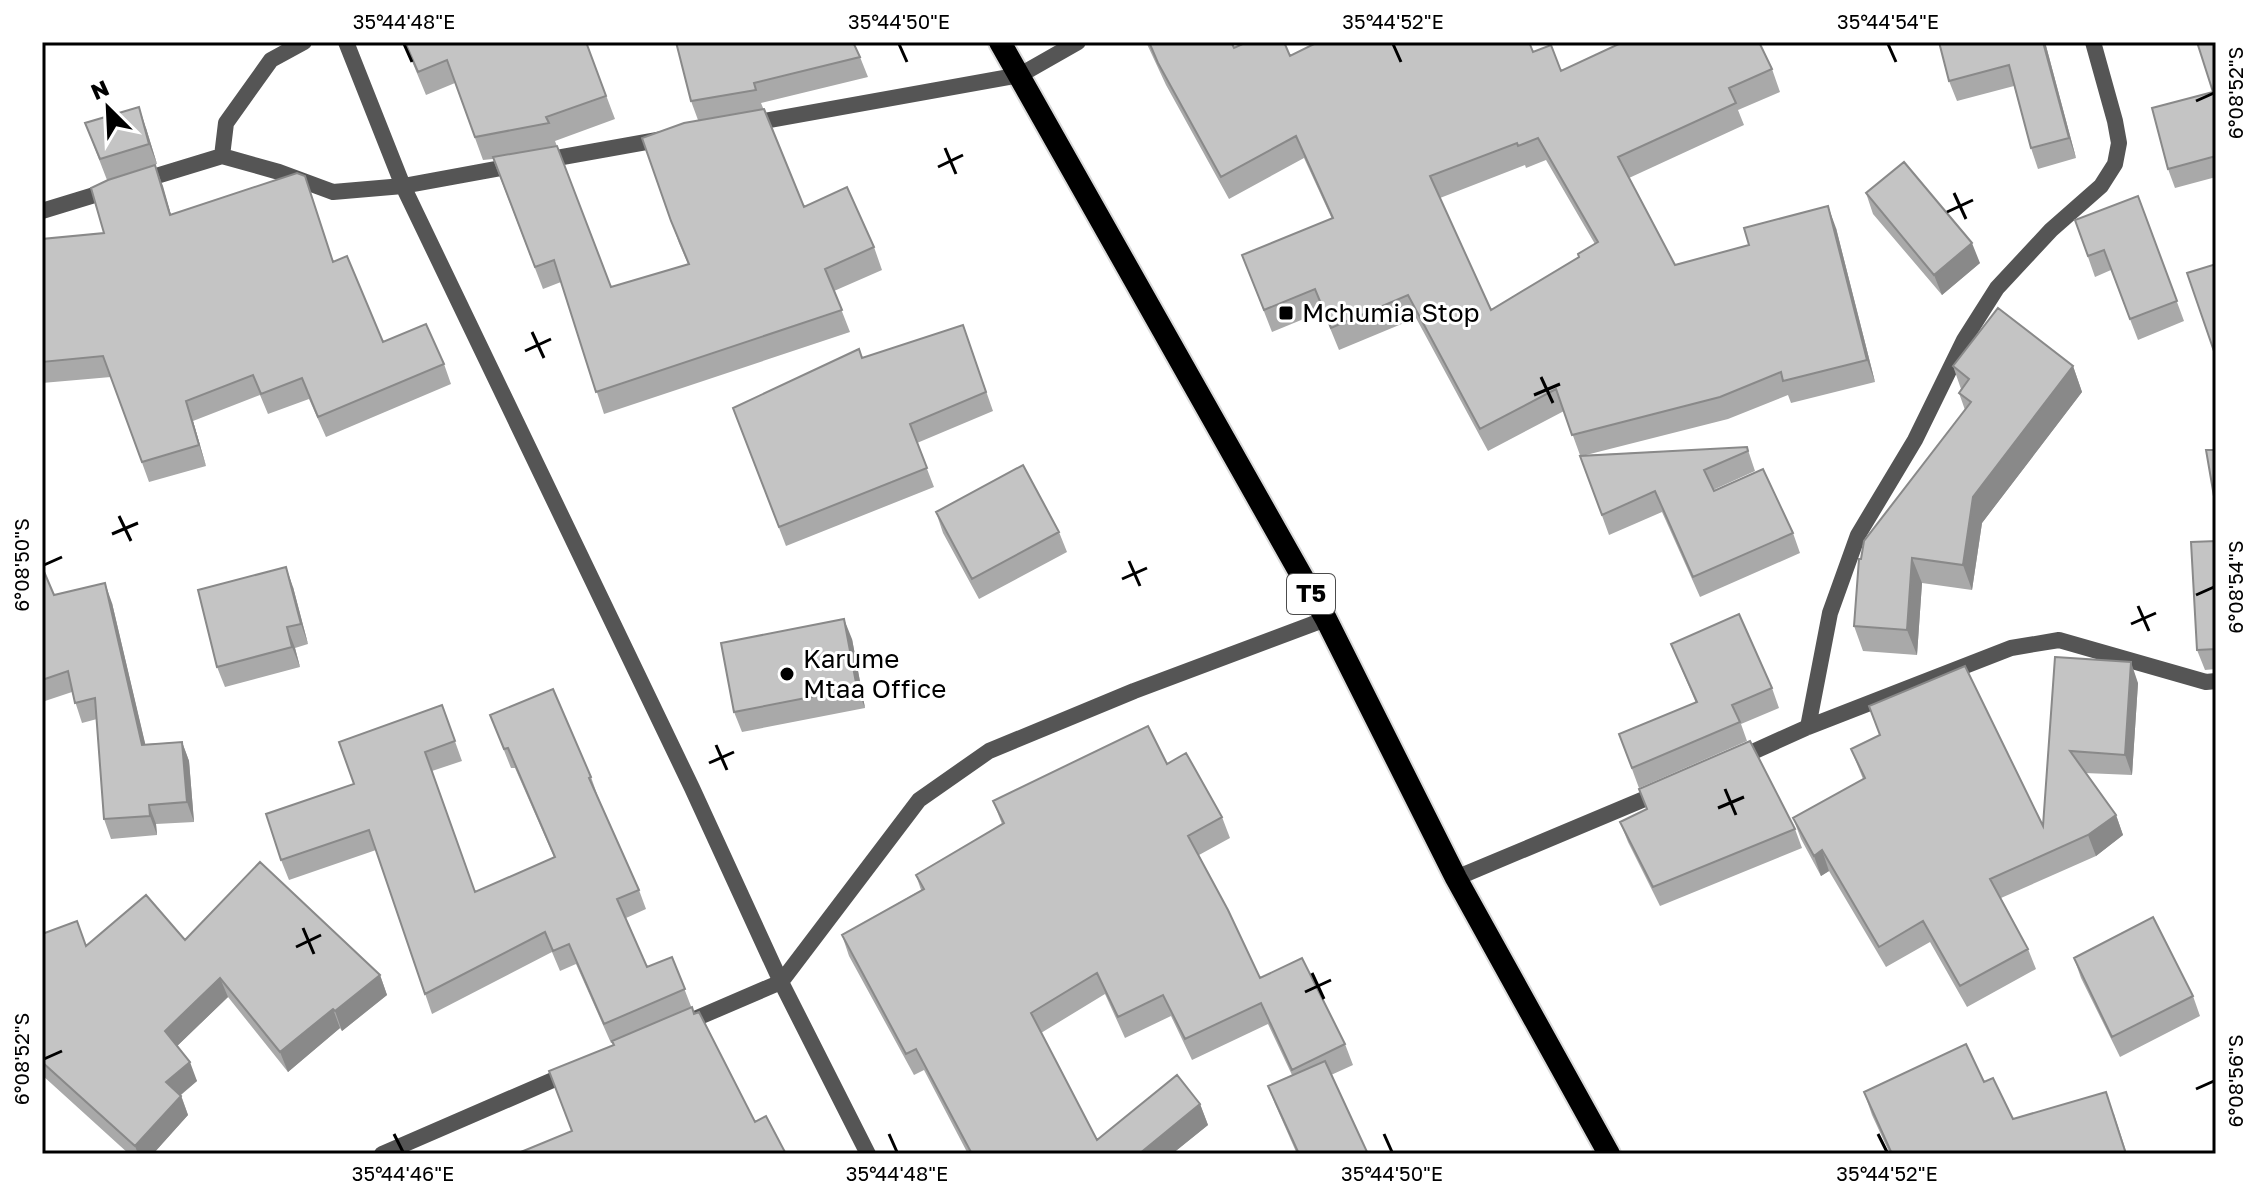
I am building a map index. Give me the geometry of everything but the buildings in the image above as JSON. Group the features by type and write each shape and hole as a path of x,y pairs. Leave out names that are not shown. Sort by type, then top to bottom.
{"highway":[{"name":"T5","path":"1000,42 1326,619 1456,878 1609,1154"}],"street":[{"path":"222,156 226,123 271,60 304,42"},
{"path":"346,42 403,186 685,774 781,982 868,1154"},
{"path":"727,128 1020,75 1078,42"},
{"path":"1808,727 1830,613 1858,535 1915,440 1964,340 1997,288 2051,230 2101,186 2115,164 2119,143 2093,42"},
{"path":"42,211 222,156 333,192 403,186 681,136"},
{"path":"667,1031 781,982 919,800 989,751 1134,691 1326,619"},
{"path":"1728,763 1808,727 2011,648 2059,640 2206,682 2216,681"},
{"path":"1456,878 1675,786"},
{"path":"382,1154 581,1068"}],"place":[{"name":"Mchumia Stop","path":"1286,313"},
{"name":"Karume Mtaa Office","path":"787,674"}]}
